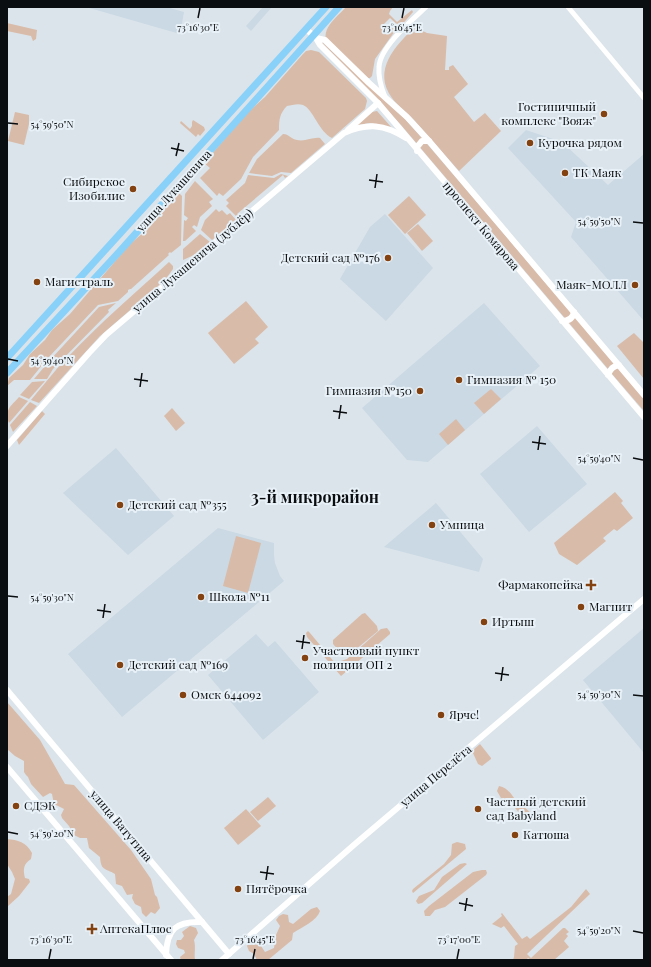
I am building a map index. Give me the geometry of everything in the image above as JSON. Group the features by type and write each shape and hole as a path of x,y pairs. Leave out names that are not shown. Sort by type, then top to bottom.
{"main road":[{"name":"улица Лукашевича","path":"7,358 326,7"},
{"name":"улица Лукашевича","path":"7,373 120,251 315,36 339,7"},
{"name":"проспект Комарова","path":"306,29 315,36 325,40 369,83 407,117 644,395"},
{"name":"проспект Комарова","path":"315,36 320,45 378,103 644,418"},
{"path":"344,134 378,103"},
{"name":"улица Лукашевича (дублёр)","path":"7,446 89,353 106,336 344,134 356,128 376,126 395,131 406,138"},
{"path":"417,151 417,147 422,141 429,141"},
{"path":"562,321 572,318 574,312"},
{"path":"608,375 611,369 619,365"},
{"name":"улица Перелёта","path":"229,954 355,844 644,599"},
{"name":"улица Ватутина","path":"7,690 229,954"},
{"path":"7,767 168,958"},
{"path":"168,958 167,940 174,928 187,921 202,922"},
{"path":"222,960 229,954"}],"street":[{"path":"369,83 375,80 381,58 385,50 426,7"},
{"path":"568,7 644,98"},
{"path":"378,73 385,97"}],"shaded area":[{"path":"86,7 166,7 184,12 180,34"},
{"path":"263,7 272,7 251,31 246,26"},
{"path":"346,7 393,7 389,14 397,22 412,10 413,12 400,27 390,18 382,26 385,31 391,26 395,31 375,59 372,76 370,78 368,78 326,39 329,26"},
{"path":"7,23 37,30 36,39 33,41 31,36 7,31"},
{"path":"415,27 427,33 447,36 445,70 449,70 449,67 453,65 468,84 454,97 474,122 485,113 501,131 459,171 414,120 394,101 386,88 384,78 388,59 400,42"},
{"path":"322,42 405,119 615,364 611,365 608,369 401,125 321,43"},
{"path":"311,50 319,52 366,98 367,101 365,109 332,138 323,131 307,107 299,104 287,106 280,116 279,130 253,157 241,179 223,196 219,193 217,196 200,178 210,168 204,163 248,112 265,97 306,51"},
{"path":"377,111 392,128 370,123 358,125 358,123 372,112"},
{"path":"15,112 29,115 29,124 24,145 8,141"},
{"path":"193,120 204,127 205,130 200,136 198,134 196,137 180,123 181,121 190,129"},
{"path":"526,130 562,142 608,185 644,154 644,321 571,237 576,222 508,148"},
{"path":"283,134 300,140 320,138 325,144 291,173 281,172 272,176 249,173 257,159"},
{"path":"281,174 288,176 285,178 283,175 237,214 238,215 236,216 226,206 229,203 226,200 245,183 248,175 274,178"},
{"path":"195,181 213,199 209,202 212,206 200,217 197,227 194,225 192,227 196,231 185,241 183,241 184,220 186,221 188,218 184,215 185,194"},
{"path":"177,191 182,196 181,245 171,253 170,252 168,254 169,255 128,290 128,292 118,301 98,305 47,359 30,380 14,380 7,386 9,378 23,365 30,354 45,340 52,330 70,314 129,245 144,232 151,224 154,216"},
{"path":"409,196 426,215 405,234 388,215"},
{"path":"216,209 219,212 222,210 227,215 230,213 236,220 212,240 201,230 205,220"},
{"name":"Детский сад №176","path":"385,214 433,268 386,321 340,279 370,227"},
{"path":"418,224 433,241 422,251 407,233"},
{"path":"200,234 210,242 194,255 183,260 183,249"},
{"path":"169,262 173,266 173,269 165,280 100,336 39,403 31,400 79,345"},
{"path":"246,301 268,327 255,339 259,343 234,364 208,333"},
{"path":"116,303 53,369 47,379 34,379 99,307"},
{"name":"Гимназия № 150","path":"484,303 540,366 428,462 407,460 362,408"},
{"path":"634,333 644,343 644,379 617,346"},
{"path":"613,368 619,368 644,399 644,411 612,374"},
{"path":"45,381 29,399 20,395 32,382"},
{"path":"491,389 501,399 484,414 474,403"},
{"path":"19,397 28,401 9,423 7,415 9,408"},
{"path":"30,402 37,406 13,432 10,425"},
{"path":"172,408 185,423 176,431 164,416"},
{"path":"42,411 45,414 19,445 17,440"},
{"path":"456,419 465,430 448,445 439,434"},
{"path":"537,426 587,484 529,532 480,474"},
{"name":"Детский сад №355","path":"116,448 174,516 128,555 63,493"},
{"path":"615,492 623,501 621,503 633,518 617,531 614,529 603,538 606,541 577,565 559,554 554,543"},
{"name":"Умница","path":"436,503 483,559 479,572 384,547"},
{"name":"Школа №11","path":"218,528 274,543 275,563 280,576 284,581 122,717 68,654"},
{"path":"236,536 261,543 248,593 223,586"},
{"path":"365,613 377,626 378,631 348,656 344,656 333,644 333,640"},
{"path":"387,628 390,634 341,676 307,637 306,633 308,631 310,633 335,663 347,659 381,629"},
{"path":"644,628 644,753 583,680"},
{"path":"256,634 268,647 275,641 319,692 263,740 208,675"},
{"path":"7,702 40,740 65,784 74,785 131,850 151,879 160,908 155,914 151,912 146,917 142,913 141,907 135,904 132,898 133,894 127,895 122,886 116,884 115,874 106,870 101,865 100,857 89,848 87,838 80,838 74,835 62,818 61,815 64,809 54,804 52,794 50,793 43,797 31,784 24,772 24,761 7,749"},
{"path":"480,744 491,758 482,766 478,764 472,751"},
{"path":"499,786 508,790 518,803 529,811 530,813 527,818 520,814 512,804 501,798 497,791"},
{"path":"268,797 276,806 258,821 250,812"},
{"path":"246,809 261,826 238,845 224,828"},
{"path":"7,839 21,842 30,849 32,853 31,859 26,863 24,870 25,878 29,879 30,882 19,896 7,907 7,897 11,894 15,879 7,864"},
{"path":"457,842 465,844 466,849 413,893 413,889 444,864 451,855 452,844"},
{"path":"460,864 467,864 422,903 418,904 416,901 419,896 434,890 442,877"},
{"path":"486,870 486,875 445,907 435,910 430,916 425,916 424,911 429,906 473,872"},
{"path":"586,889 590,894 527,954 531,958 563,928 569,932 566,934 568,936 564,941 569,947 554,960 531,960 528,958 526,960 513,960 515,946 518,944 504,926 501,928 492,924 502,916 502,913 522,939 527,936 530,939 571,907"},
{"path":"317,907 320,911 316,918 309,924 293,933 292,940 268,960 257,960 254,954 249,951 247,946 253,939 257,940 265,952 274,948 276,935 280,926 276,920 279,916 283,914 288,915 289,922 293,924 311,909"},
{"path":"190,926 196,928 198,933 194,940 195,960 181,960 180,957 185,953 184,950 178,948 176,944 177,940 181,940 184,936 182,932"}],"place":[{"name":"Гостиничный комплекс \"Вояж\"","path":"604,114"},
{"name":"Курочка рядом","path":"530,143"},
{"name":"ТК Маяк","path":"565,173"},
{"name":"Сибирское Изобилие","path":"133,189"},
{"name":"Детский сад №176","path":"388,258"},
{"name":"Магистраль","path":"37,282"},
{"name":"Маяк-МОЛЛ","path":"635,285"},
{"name":"Гимназия № 150","path":"459,380"},
{"name":"Гимназия №150","path":"420,391"},
{"name":"Детский сад №355","path":"120,505"},
{"name":"Умница","path":"432,525"},
{"name":"Фармакопейка","path":"591,585"},
{"name":"Школа №11","path":"201,597"},
{"name":"Магнит","path":"581,607"},
{"name":"Иртыш","path":"484,622"},
{"name":"Участковый пункт полиции ОП 2","path":"305,658"},
{"name":"Детский сад №169","path":"120,665"},
{"name":"Омск 644092","path":"183,695"},
{"name":"Ярче!","path":"441,715"},
{"name":"СДЭК","path":"16,806"},
{"name":"Частный детский сад Babyland","path":"478,809"},
{"name":"Катюша","path":"515,835"},
{"name":"Пятёрочка","path":"238,889"},
{"name":"АптекаПлюс","path":"92,929"}],"district":[{"name":"3-й микрорайон","path":"315,497"}]}
